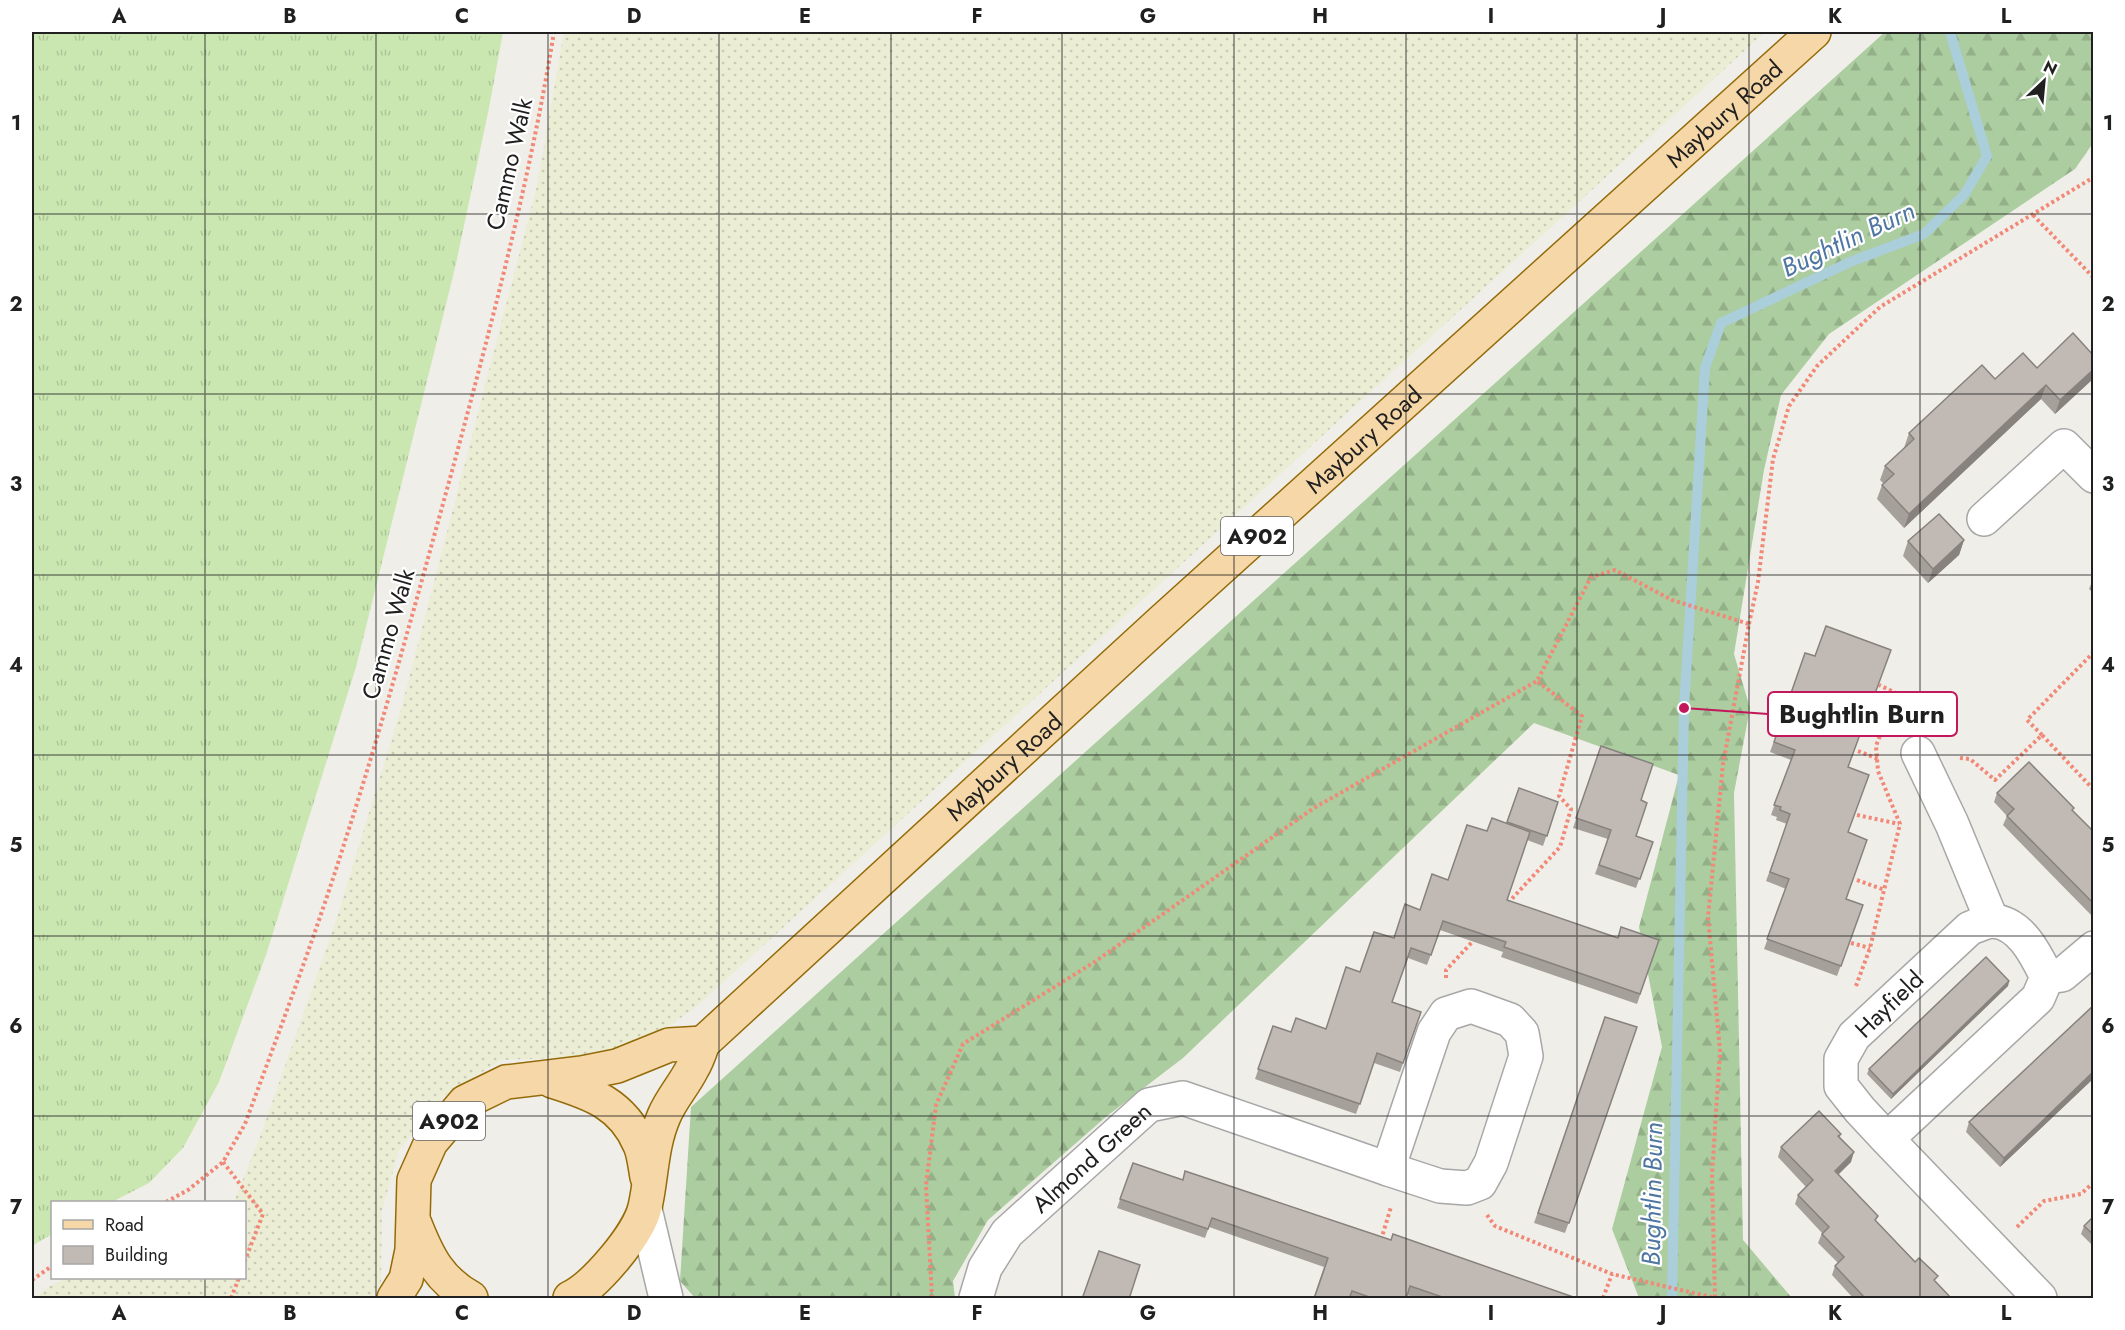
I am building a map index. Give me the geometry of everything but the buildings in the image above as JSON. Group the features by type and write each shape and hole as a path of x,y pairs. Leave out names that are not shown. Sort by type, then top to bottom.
{"main road":[{"name":"Maybury Road","path":"570,1299 608,1267 630,1239 647,1196 652,1149 663,1116 692,1070 703,1043 1161,622 1814,32"},
{"name":"A902","path":"394,1299 406,1279 412,1250 414,1179 431,1142 465,1102 506,1082 617,1066 669,1045 703,1043"},
{"name":"A902","path":"545,1078 591,1093 622,1114 640,1145 647,1196"},
{"name":"A902","path":"413,1220 427,1256 447,1282 471,1299"}],"street":[{"path":"1984,519 2064,446 2094,476"},
{"path":"1887,1139 2038,998 2047,977 2037,955 2015,929 1992,921 1952,824 1918,753"},
{"name":"Hayfield","path":"1992,921 1970,928 1854,1036 1841,1059 1841,1086 1887,1139 2040,1299"},
{"path":"2047,977 2062,975 2094,948"},
{"path":"1394,1171 1434,1032 1446,1014 1471,1006 1510,1020 1522,1033 1526,1056 1491,1163 1480,1183 1467,1188"},
{"name":"Almond Green","path":"976,1299 984,1268 1007,1233 1149,1105 1183,1098 1440,1186 1467,1188"},
{"path":"647,1196 666,1299"}],"path":[{"name":"Cammo Walk","path":"169,1201 188,1190 224,1162 245,1124 345,842 393,687 468,409 524,183 545,88 554,32"},
{"path":"1467,1188 1495,1226 1612,1274 1715,1298 1712,1175 1720,1051 1708,917 1723,764 1758,582 1773,459 1789,406 1817,366 1880,307 2094,177"},
{"path":"2033,215 2094,278"},
{"path":"932,1299 926,1185 936,1105 963,1044 1093,963 1314,808 1537,681 1591,577 1615,570 1672,600 1714,615 1749,624"},
{"path":"2094,652 2027,720 2094,790"},
{"path":"1503,908 1560,847 1571,809 1558,796 1582,716 1537,681"},
{"path":"1855,990 1870,948 1900,824 1878,771 1876,746 1896,693 1879,685"},
{"path":"1878,771 1932,746 1949,758 1970,759 1995,780 2042,735"},
{"path":"1858,751 1878,759"},
{"path":"1857,815 1900,824"},
{"path":"1857,880 1885,890"},
{"path":"1446,1014 1446,970 1479,935"},
{"path":"1851,943 1870,948"},
{"path":"224,1162 263,1214 246,1258"},
{"path":"1381,1241 1394,1171"},
{"path":"1994,1250 2044,1201 2081,1194 2094,1182"},
{"path":"32,1280 51,1267"},
{"path":"1603,1299 1612,1274"},
{"path":"231,1299 239,1279"}],"green space":[{"path":"32,32 503,32 455,268 356,667 266,955 219,1082 183,1148 149,1183 114,1201 51,1201 51,1235 32,1246"},
{"path":"564,32 1765,32 696,1007 655,1036 611,1056 501,1060 444,1096 399,1150 382,1210 381,1282 372,1298 36,1298 48,1287 65,1279 246,1279 246,1201 234,1201 261,1134 336,921 402,705 537,186"},
{"path":"1885,32 2093,32 2093,143 2075,169 1829,334 1781,395 1764,470 1734,654 1750,708 1734,793 1743,1240 1792,1298 1639,1298 1612,1229 1662,1047 1639,927 1679,775 1534,723 1183,1058 1107,1116 988,1220 953,1281 955,1298 695,1298 680,1281 691,1107"}],"waterway":[{"name":"Bughtlin Burn","path":"1672,1298 1684,708 1705,368 1721,323 1850,262 1924,234 1964,195 1987,156 1950,32"}],"place":[{"name":"Bughtlin Burn","path":"1684,708"}]}
